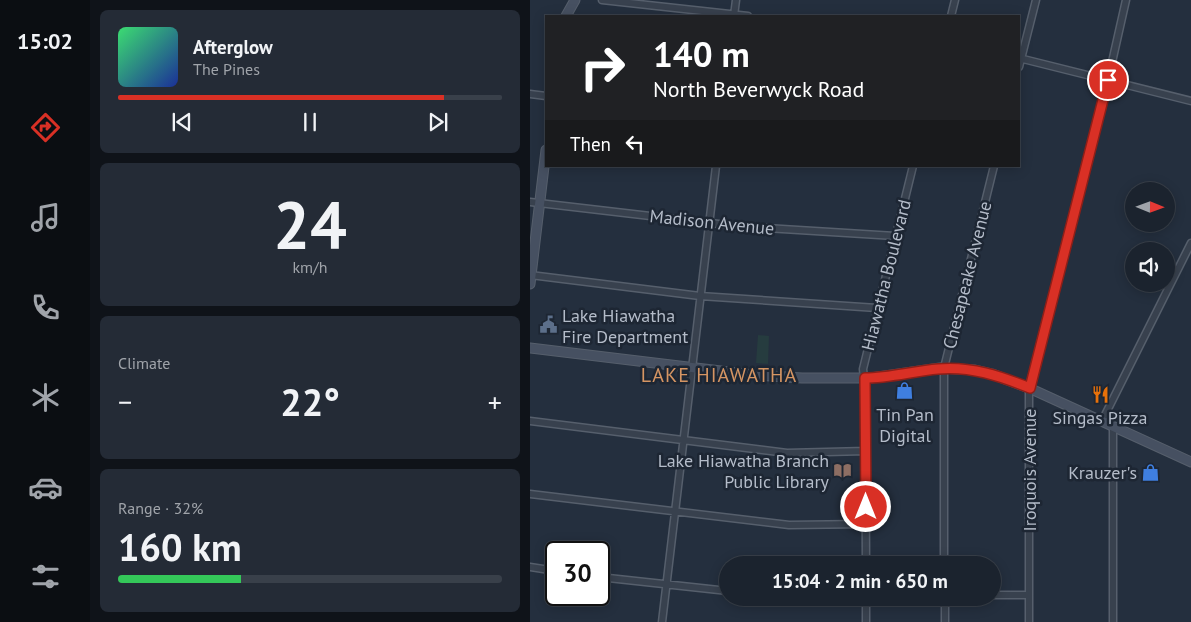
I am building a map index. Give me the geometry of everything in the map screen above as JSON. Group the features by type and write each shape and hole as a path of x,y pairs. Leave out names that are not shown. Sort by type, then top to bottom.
{"street":[{"path":"567,15 575,0"},
{"path":"602,0 734,15 736,0"},
{"path":"951,15 955,0"},
{"path":"1036,0 1020,59 1191,100"},
{"name":"Iroquois Avenue","path":"1030,622 1030,388 1108,80 1126,0"},
{"path":"530,94 545,96"},
{"path":"545,159 530,278 700,296 878,308"},
{"path":"662,622 716,167"},
{"name":"Hiawatha Boulevard","path":"866,556 865,378 863,369 913,167"},
{"name":"Chesapeake Avenue","path":"944,556 944,368 994,167"},
{"name":"Madison Avenue","path":"530,202 709,223 896,236"},
{"path":"1102,421 1191,243"},
{"path":"530,348 754,375 802,378 865,378 944,368 965,369 992,374 1030,388 1191,462"},
{"path":"530,421 787,453 866,451"},
{"path":"1112,426 1113,622"},
{"path":"530,494 789,525 866,524"},
{"path":"530,567 545,569"},
{"path":"610,578 719,589"},
{"path":"1001,595 1030,595"},
{"path":"866,606 866,622"},
{"path":"945,606 945,622"}],"green space":[{"path":"758,335 769,336 768,364 756,363"}],"place":[{"name":"Lake Hiawatha Fire Department","path":"548,325"},
{"name":"Tin Pan Digital","path":"905,391"},
{"name":"Singas Pizza","path":"1100,394"},
{"name":"Lake Hiawatha Branch Public Library","path":"843,470"},
{"name":"Krauzer's","path":"1151,472"}],"district":[{"name":"LAKE HIAWATHA","path":"719,375"}],"route":[{"path":"866,507 865,378 940,368 958,368 992,374 1030,388 1108,80"}]}
